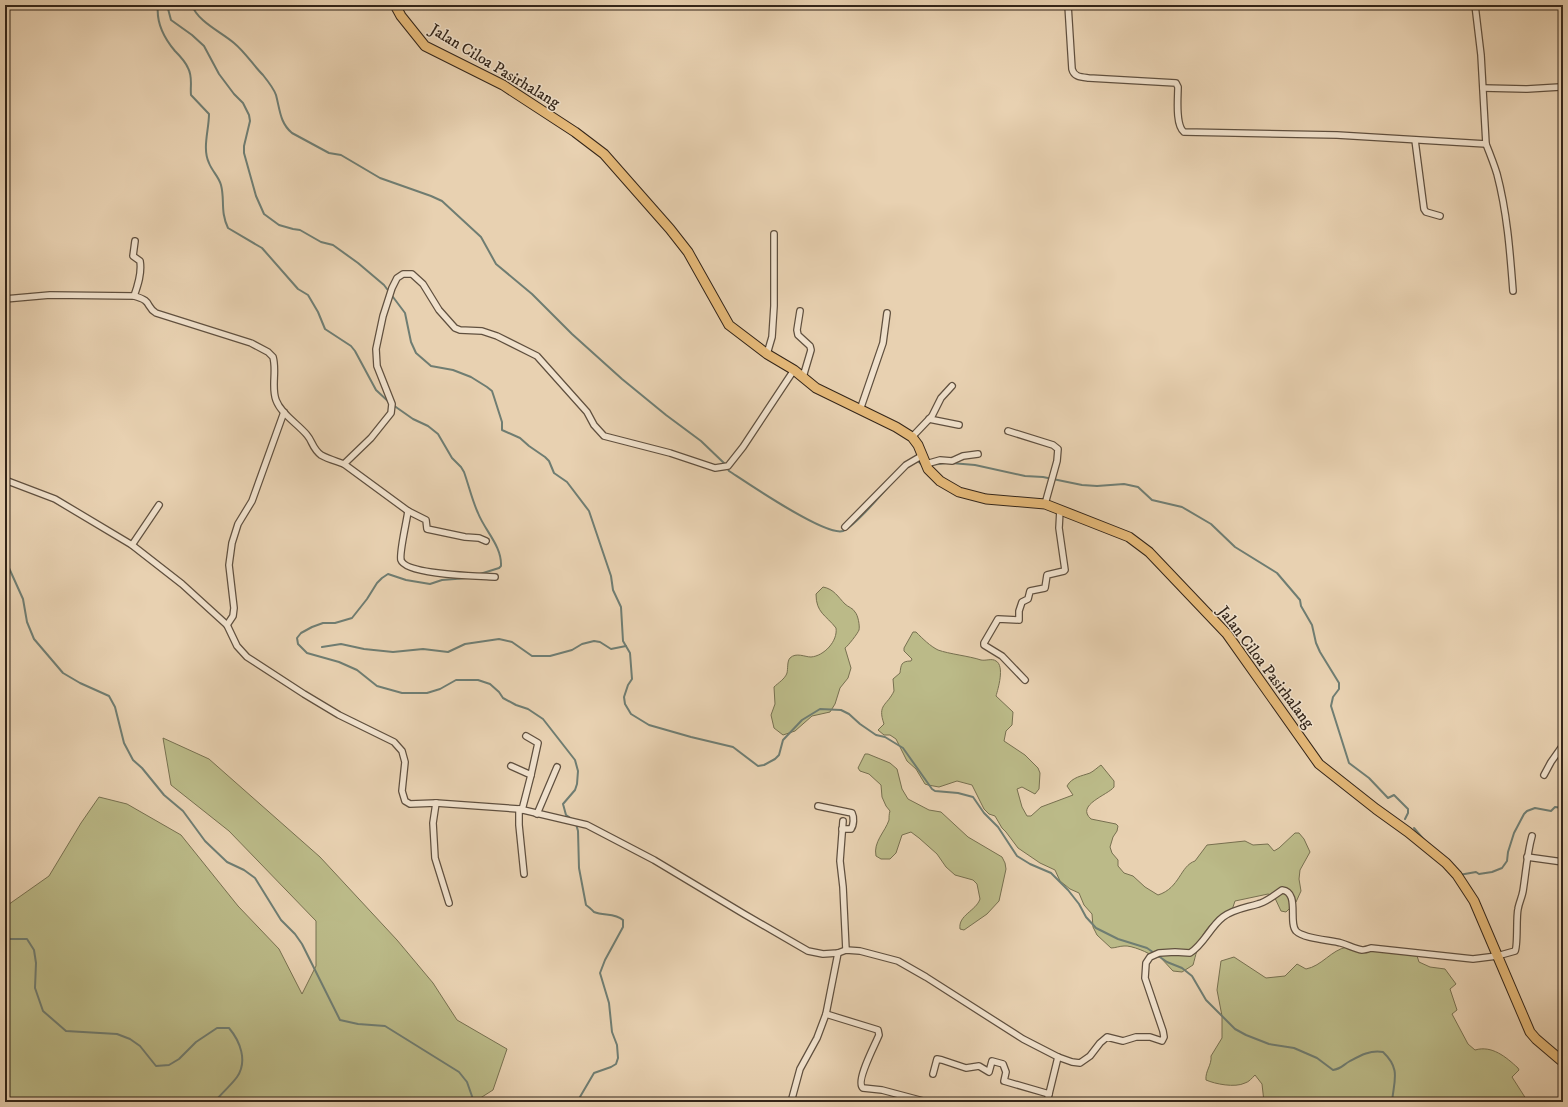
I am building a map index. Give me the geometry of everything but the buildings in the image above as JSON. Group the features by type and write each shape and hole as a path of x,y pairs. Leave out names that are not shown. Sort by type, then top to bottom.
{"main road":[{"name":"Jalan Ciloa Pasirhalang","path":"395,5 401,16 425,46 503,85 575,132 604,154 670,229 688,252 726,321 744,337 767,354 794,370 816,388 887,422 912,437 923,455 930,472 940,481 959,492 986,500 1045,504 1129,537 1149,552 1227,634 1319,764 1370,805 1408,832 1457,875 1474,901 1530,1032 1563,1062"}],"street":[{"path":"1068,5 1073,73 1077,76 1089,78 1176,83 1178,87 1179,122 1184,132 1337,134 1486,144"},
{"path":"1475,5 1483,88 1486,144 1497,173 1507,225 1510,245 1512,291"},
{"path":"1483,88 1527,89 1560,87"},
{"path":"1415,140 1424,209 1426,212 1440,216"},
{"path":"767,354 772,337 774,234"},
{"path":"134,296 138,284 141,265 140,261 133,256 135,241"},
{"path":"344,464 371,438 391,413 392,404 377,366 376,349 383,316 392,288 397,278 403,274 412,274 419,279 439,310 455,328 460,330 482,331 496,336 537,356 582,406 594,425 604,436 670,453 715,468 728,466 743,447 794,370"},
{"path":"5,299 50,295 134,296 146,300 149,303 151,310 156,313 251,343 268,352 273,357 275,363 276,399 284,412 307,435 312,446 317,451 322,455 344,464 408,511 426,520 427,529 479,538 486,541"},
{"path":"800,311 796,330 798,335 810,346 811,350 803,378"},
{"path":"860,410 883,343 887,313"},
{"path":"5,338 5,350"},
{"path":"912,437 933,415 941,398 952,386"},
{"path":"228,625 233,616 234,608 229,565 232,543 238,524 252,501 284,412"},
{"path":"929,419 959,425"},
{"path":"1008,431 1053,445 1058,449 1057,461 1045,504"},
{"path":"926,464 940,460 952,461 963,456 978,454"},
{"path":"845,527 906,465 923,455"},
{"path":"5,480 55,499 132,545 187,588 228,625 237,646 247,657 339,715 387,739 400,748 404,762 402,791 406,801 410,804 436,803 521,809 587,825 654,860 808,951 823,954 838,953 846,950 860,951 898,961 926,977 1023,1039 1058,1057 1072,1062 1080,1062 1090,1056 1100,1043 1107,1037 1123,1041 1136,1037 1150,1037 1162,1041 1164,1037 1163,1031 1145,978 1146,963 1150,957 1164,952 1190,954 1224,916 1239,908 1260,904 1282,890 1288,892 1290,895 1295,928 1297,932 1303,935 1333,941 1360,950 1371,948 1384,949 1472,959 1498,956 1516,950 1518,908 1532,836"},
{"path":"132,545 159,505"},
{"path":"1025,680 1002,656 984,645 984,643 998,619 1019,620 1019,611 1022,602 1028,599 1030,591 1045,588 1047,575 1065,570 1059,528 1060,510"},
{"path":"408,511 400,556 403,564 408,567 436,573 495,577"},
{"path":"524,874 519,825 521,809 531,775 538,743 526,736"},
{"path":"1544,775 1563,745"},
{"path":"511,766 531,775"},
{"path":"537,814 557,768"},
{"path":"436,803 433,823 435,858 449,903"},
{"path":"818,806 852,813 854,816 851,829 842,829"},
{"path":"843,821 840,861 843,887 846,950"},
{"path":"1527,856 1563,862"},
{"path":"791,1102 800,1069 817,1038 826,1014 838,953"},
{"path":"826,1014 878,1030 879,1035 863,1072 860,1084 861,1087 882,1090 927,1102"},
{"path":"1047,1102 1058,1057"},
{"path":"933,1074 937,1059 966,1068 979,1066 989,1072 992,1061 1003,1064 1006,1072 1004,1081 1049,1094"}],"shaded area":[{"path":"823,587 833,591 856,613 859,623 859,630 845,648 851,668 848,678 840,688 835,704 830,712 812,716 795,731 783,735 774,728 771,715 775,704 774,687 786,675 788,661 792,656 800,655 811,657 821,654 829,647 835,638 836,628 822,613 816,600 816,594"},
{"path":"913,632 916,632 938,650 981,660 993,660 999,664 1000,678 996,696 1013,712 1012,725 1006,731 1004,741 1025,755 1038,768 1040,773 1039,789 1035,794 1022,787 1017,789 1022,807 1027,816 1031,816 1041,807 1073,795 1067,786 1069,783 1077,777 1091,772 1101,765 1114,781 1114,787 1090,805 1087,809 1087,814 1091,819 1116,824 1118,826 1110,847 1112,853 1118,860 1118,866 1124,873 1133,876 1145,887 1158,895 1171,887 1186,867 1195,861 1207,845 1245,841 1253,845 1268,844 1274,851 1295,833 1299,833 1304,839 1310,852 1300,870 1299,879 1301,891 1296,902 1286,912 1281,911 1274,896 1268,894 1235,901 1232,910 1220,916 1204,933 1193,965 1182,972 1173,971 1160,957 1154,957 1149,953 1136,948 1124,946 1111,948 1097,935 1093,927 1092,914 1084,905 1079,893 1070,889 1060,881 1055,870 1040,863 1018,848 1002,828 995,816 989,814 984,809 972,785 957,781 939,787 925,784 916,769 907,761 896,739 890,735 884,735 878,730 884,724 882,709 894,691 893,679 900,673 902,664 911,661 912,659 904,651 904,648"},
{"path":"163,738 209,759 320,857 397,940 433,983 457,1020 507,1049 493,1090 474,1102 14,1102 5,1097 5,907 49,876 81,823 99,797 127,804 181,835 238,906 279,949 302,994 316,966 316,921 229,831 171,785"},
{"path":"865,754 890,763 897,769 902,789 908,799 929,810 941,812 968,837 1002,857 1006,869 999,901 987,914 964,930 960,929 962,920 975,907 980,899 977,884 973,880 955,875 946,867 937,854 911,832 902,835 896,853 890,859 881,859 876,856 876,846 889,820 890,811 882,797 881,785 869,774 860,771 858,768"},
{"path":"1347,947 1417,956 1419,962 1430,967 1445,969 1456,984 1450,989 1457,1010 1452,1014 1468,1044 1475,1050 1487,1049 1498,1053 1518,1068 1519,1070 1512,1077 1528,1102 1264,1102 1262,1084 1255,1075 1250,1080 1236,1085 1214,1083 1206,1080 1206,1074 1211,1056 1222,1038 1222,1016 1217,990 1221,961 1234,957 1266,978 1285,976 1297,964 1306,969 1312,967 1322,962 1336,951"}],"waterway":[{"path":"158,5 158,18 164,35 190,71 191,95 209,114 206,151 210,166 219,179 221,185 223,211 228,228 262,248 298,289 308,295 318,312 325,329 351,346 376,390 390,403"},
{"path":"167,5 171,20 192,35 204,46 219,74 243,103 249,115 250,121 244,146 244,153 256,196 264,214 279,225 300,230 321,242 333,245 358,263 384,285 405,313 411,342 416,353 431,366 453,370 471,377 492,391 502,422 502,430 520,438 545,457 549,461 554,473 567,482 589,511 611,576 613,590 621,607 623,641 630,653 632,679 628,685 624,697 625,704 631,714 649,725 733,747 758,766 764,765 775,759 779,755 783,740 802,720 820,709 841,710 849,714 876,735 885,737 903,748 932,789 935,791 958,793 973,797 984,813 998,827 1017,856 1030,864 1051,873 1068,890 1079,904 1086,917 1096,928 1118,939 1147,948 1167,962 1182,968 1192,976 1206,1000 1235,1029 1269,1044 1294,1048 1317,1058 1333,1070 1340,1068 1350,1061 1366,1054 1383,1052 1389,1058 1394,1069 1395,1081 1392,1102"},
{"path":"192,5 204,21 238,47 265,77 276,95 283,121 292,133 329,153 341,155 380,178 442,201 481,237 496,264 532,294 572,334 622,379 701,441 725,464 729,471 804,518 834,531 843,531 848,528 867,511 889,486"},
{"path":"393,405 413,419 428,426 438,434 452,458 464,472 481,520 496,545 501,559 501,566 499,568 480,574"},
{"path":"917,460 923,466"},
{"path":"931,465 946,463"},
{"path":"951,463 975,465 1025,476 1043,477 1082,485 1097,486 1124,484 1138,487 1152,500 1182,507 1211,524 1235,547 1277,573 1300,600 1301,606 1312,625 1316,643 1320,652 1339,683 1339,689 1333,697 1331,706 1349,763 1369,778 1388,798 1394,795 1408,809 1405,819"},
{"path":"5,563 9,568 23,599 27,622 34,639 63,673 80,683 109,696 115,707 124,743 133,760 142,768 164,795 183,811 205,841 227,862 244,870 255,878 281,920 295,934 302,944 340,1020 358,1024 385,1026 459,1072 467,1082 474,1102"},
{"path":"468,578 442,580 430,584 406,580 388,574 377,583 352,618 335,623 323,623 312,627 301,633 297,638 298,644 307,653 339,662 357,670 377,686 402,693 427,693 440,689 456,680 478,680 490,684 503,698 528,709 543,719 575,760 578,771 577,784 575,790 563,804 566,815 572,819"},
{"path":"322,647 341,644 364,649 393,652 423,649 448,652 465,644 499,639 512,642 532,656 550,656 572,650 582,644 594,641 600,642 611,649 626,646"},
{"path":"1459,875 1476,872 1479,874 1492,872 1502,868 1507,861 1508,852 1514,833 1527,811 1535,808 1551,811 1555,807 1563,808"},
{"path":"576,824 578,831 579,868 586,905 594,912 613,915 623,920 623,927 605,960 600,973 609,1003 612,1032 617,1045 618,1058 616,1064 594,1073 577,1102"},
{"path":"1414,828 1425,841"},
{"path":"5,939 27,939 34,950 36,963 35,988 43,1011 66,1031 117,1034 130,1039 140,1046 156,1066 169,1065 179,1059 196,1042 217,1028 229,1028 239,1045 242,1064 237,1077 218,1098 217,1102"}]}
